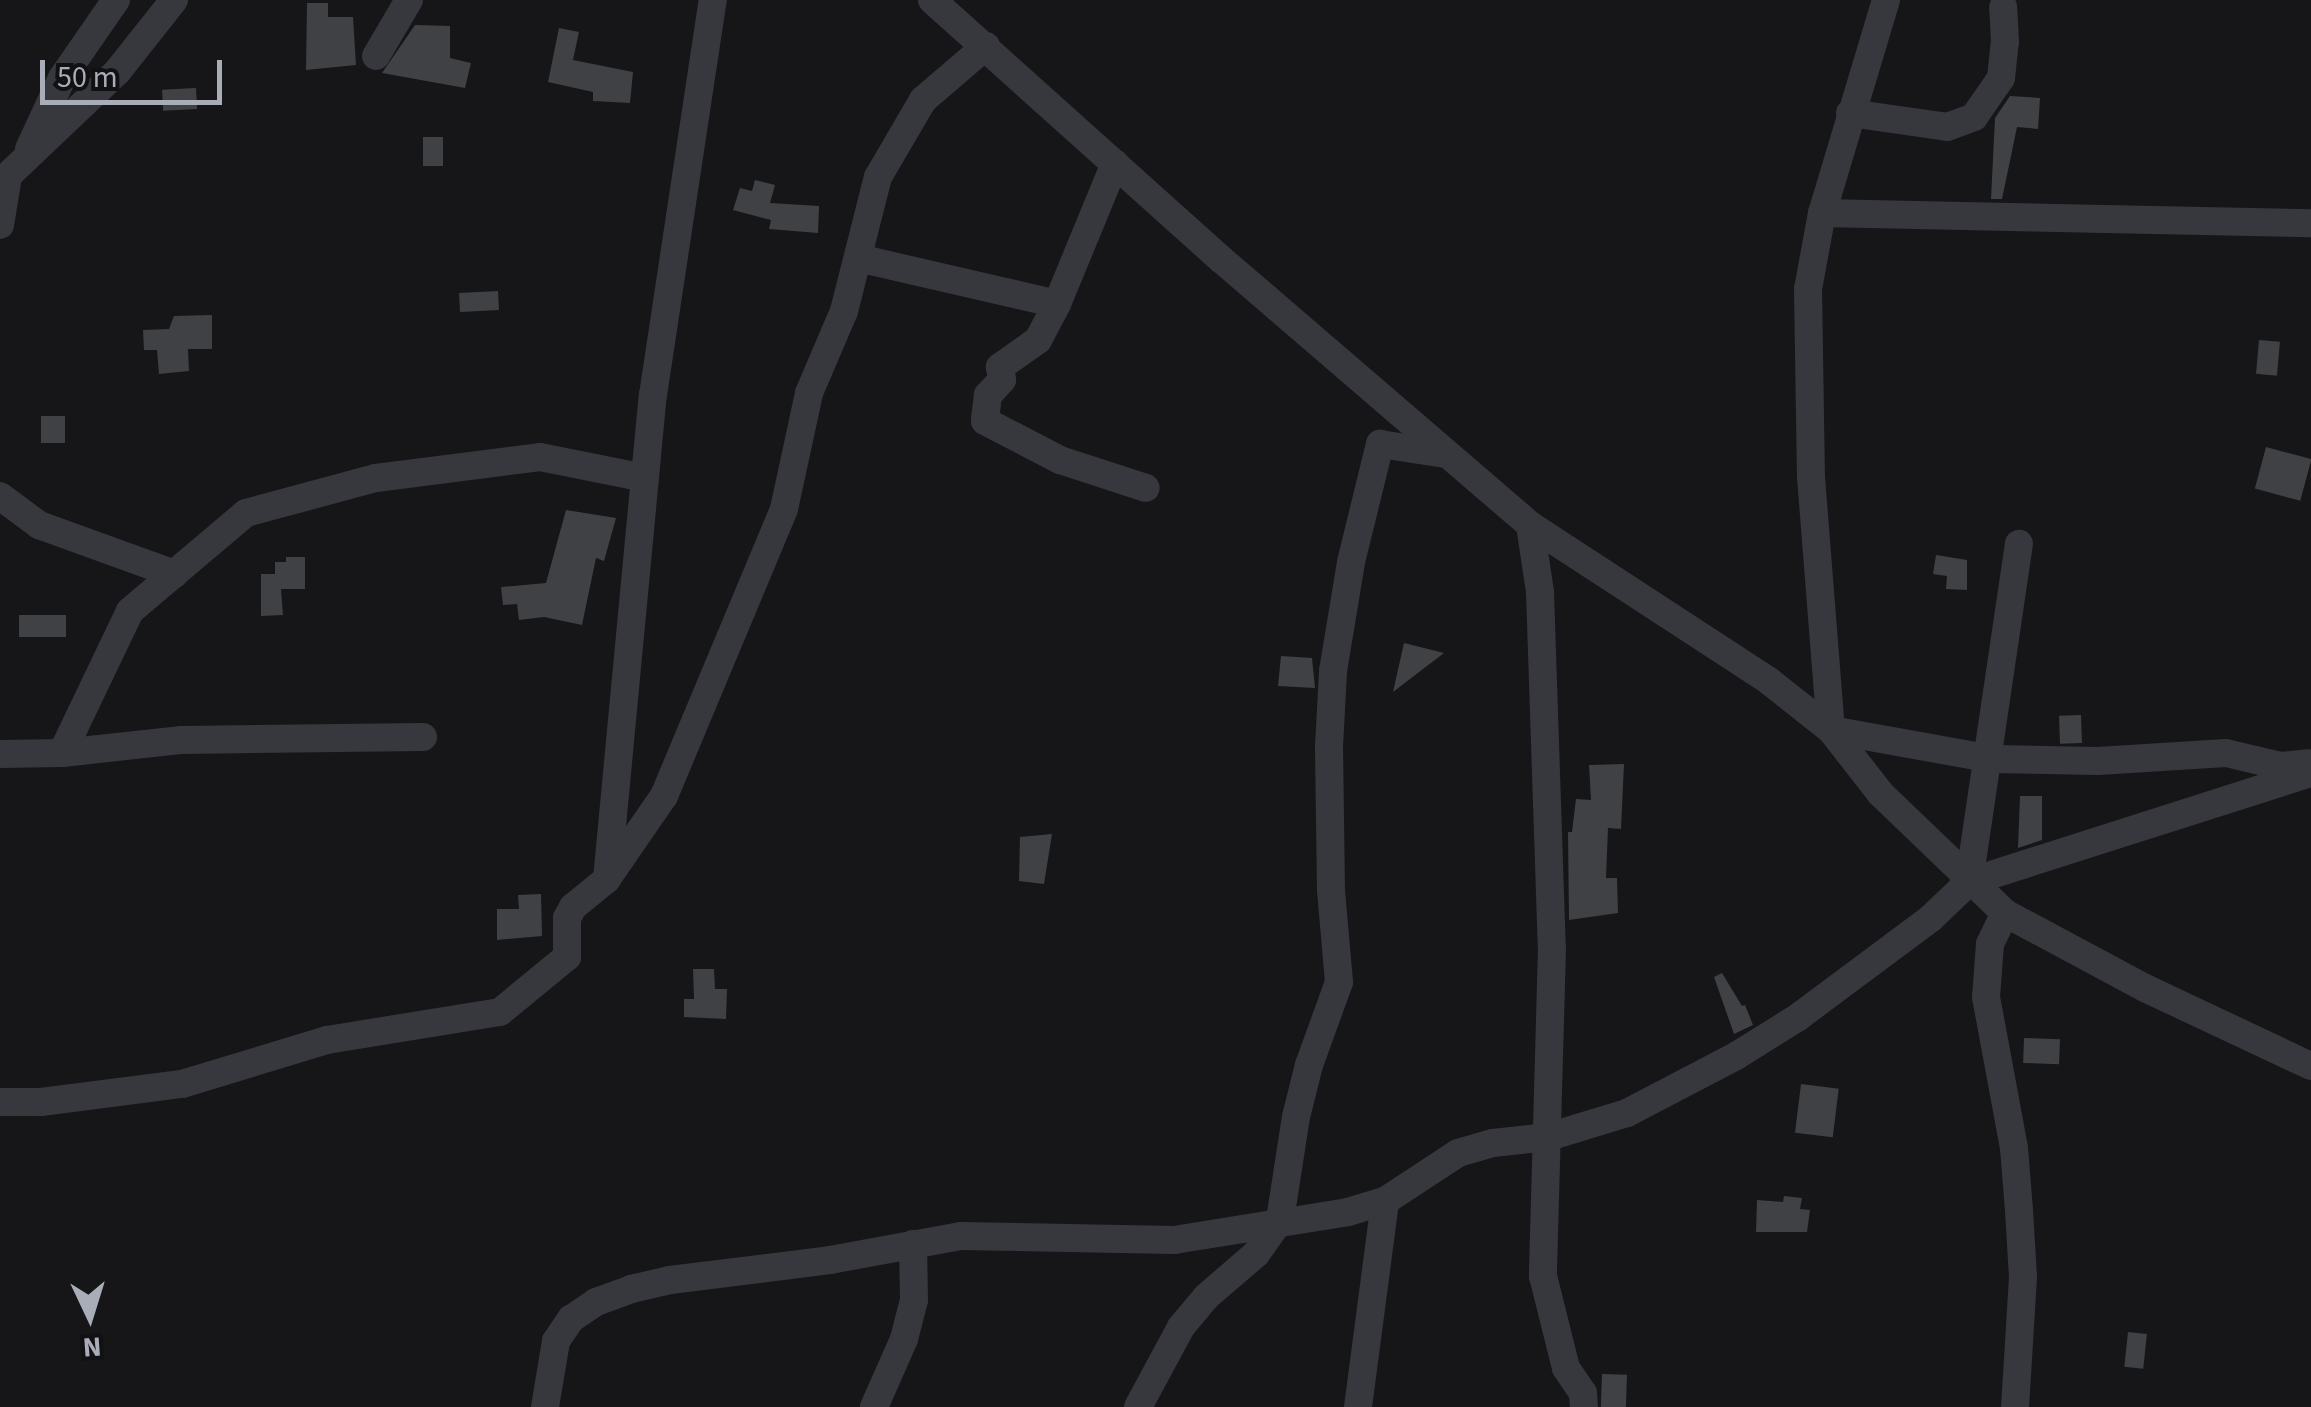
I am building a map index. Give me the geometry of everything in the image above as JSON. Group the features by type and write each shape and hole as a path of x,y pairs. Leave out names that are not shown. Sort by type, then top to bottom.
{"street":[{"path":"0,224 10,174 62,78 116,0"},
{"path":"10,174 117,72 174,0"},
{"path":"376,56 409,0"},
{"path":"606,880 654,395 713,0"},
{"path":"932,0 1530,525 1769,681 1831,730 1882,794 1968,882 2005,913 2145,988 2311,1066"},
{"path":"1831,730 1811,477 1808,289 1822,212 1886,0"},
{"path":"1850,113 1946,127 1974,117 2000,78 2003,7"},
{"path":"0,1102 41,1102 182,1084 327,1040 500,1012 567,957 568,918 573,906 606,880 664,796 784,509 809,394 844,311 878,177 906,126 947,75 986,46"},
{"path":"1115,163 1058,304 1038,340 1000,368 1002,380 988,395 986,421 1060,460 1146,488"},
{"path":"1822,212 2311,223"},
{"path":"858,258 1058,304"},
{"path":"1138,1407 1181,1327 1206,1296 1256,1254 1280,1220 1296,1117 1309,1064 1340,982 1331,890 1328,746 1333,671 1352,562 1380,444 1447,455"},
{"path":"62,753 130,611 246,513 376,478 540,457 646,478"},
{"path":"0,496 40,525 174,574"},
{"path":"1530,525 1540,592 1552,948 1543,1276 1566,1368 1583,1392 1584,1407"},
{"path":"1968,882 2018,544"},
{"path":"1831,730 1989,758 2098,761 2226,753 2281,766 2311,763"},
{"path":"0,754 62,753 182,740 423,737"},
{"path":"545,1407 556,1341 571,1319 596,1302 670,1280 997,1234 1098,1241 1174,1240 1348,1212 1385,1201 1458,1153 1493,1143 1548,1137 1627,1113 1736,1056 1886,952 1968,882 2311,773"},
{"path":"2005,913 1988,955 1986,997 2014,1148 2020,1210 2023,1277 2015,1407"},
{"path":"1358,1407 1385,1201"},
{"path":"874,1407 904,1340 914,1300 913,1244"}],"building":[{"path":"307,3 328,3 328,17 353,17 356,65 306,70"},
{"path":"415,25 450,26 450,58 471,63 465,88 382,73"},
{"path":"559,28 579,32 573,60 633,72 630,103 593,101 593,92 548,82"},
{"path":"196,88 197,109 163,111 162,90"},
{"path":"2010,96 2040,98 2038,129 2017,127 2002,199 1991,199 1995,118"},
{"path":"423,137 443,137 443,166 423,166"},
{"path":"755,180 775,185 770,203 819,206 818,233 769,229 771,220 733,210 740,188 752,191"},
{"path":"498,291 499,310 460,312 459,293"},
{"path":"212,315 212,349 188,349 189,371 159,374 157,350 144,350 143,330 169,329 174,316"},
{"path":"2259,340 2280,342 2277,376 2256,374"},
{"path":"41,416 65,416 65,443 41,443"},
{"path":"2266,447 2311,459 2300,501 2255,489"},
{"path":"566,510 616,518 604,561 596,558 582,625 544,617 519,620 517,604 503,605 501,587 546,583"},
{"path":"1936,555 1967,560 1967,590 1946,589 1947,576 1933,574"},
{"path":"286,557 305,557 305,589 281,589 283,615 261,616 261,574 275,574 275,562 286,562"},
{"path":"19,615 66,615 66,637 19,637"},
{"path":"1404,643 1444,653 1393,692"},
{"path":"1281,656 1312,658 1315,688 1278,686"},
{"path":"2081,715 2082,743 2060,744 2059,716"},
{"path":"1624,764 1621,829 1608,828 1606,878 1617,878 1618,913 1569,920 1568,832 1572,832 1576,799 1591,800 1589,765"},
{"path":"2020,796 2042,796 2042,840 2018,848"},
{"path":"1052,834 1044,884 1019,881 1020,837"},
{"path":"541,894 542,936 497,940 497,909 519,909 518,895"},
{"path":"693,969 714,969 715,989 727,989 726,1019 684,1017 684,999 694,999"},
{"path":"1722,973 1742,1006 1745,1005 1753,1025 1734,1034 1714,977"},
{"path":"2024,1038 2060,1039 2059,1064 2023,1063"},
{"path":"1801,1084 1839,1089 1833,1137 1795,1133"},
{"path":"1784,1196 1802,1198 1800,1209 1810,1210 1807,1232 1756,1232 1757,1200 1783,1202"},
{"path":"2128,1332 2147,1334 2143,1369 2124,1367"},
{"path":"1602,1374 1627,1375 1626,1407 1601,1407"}]}
